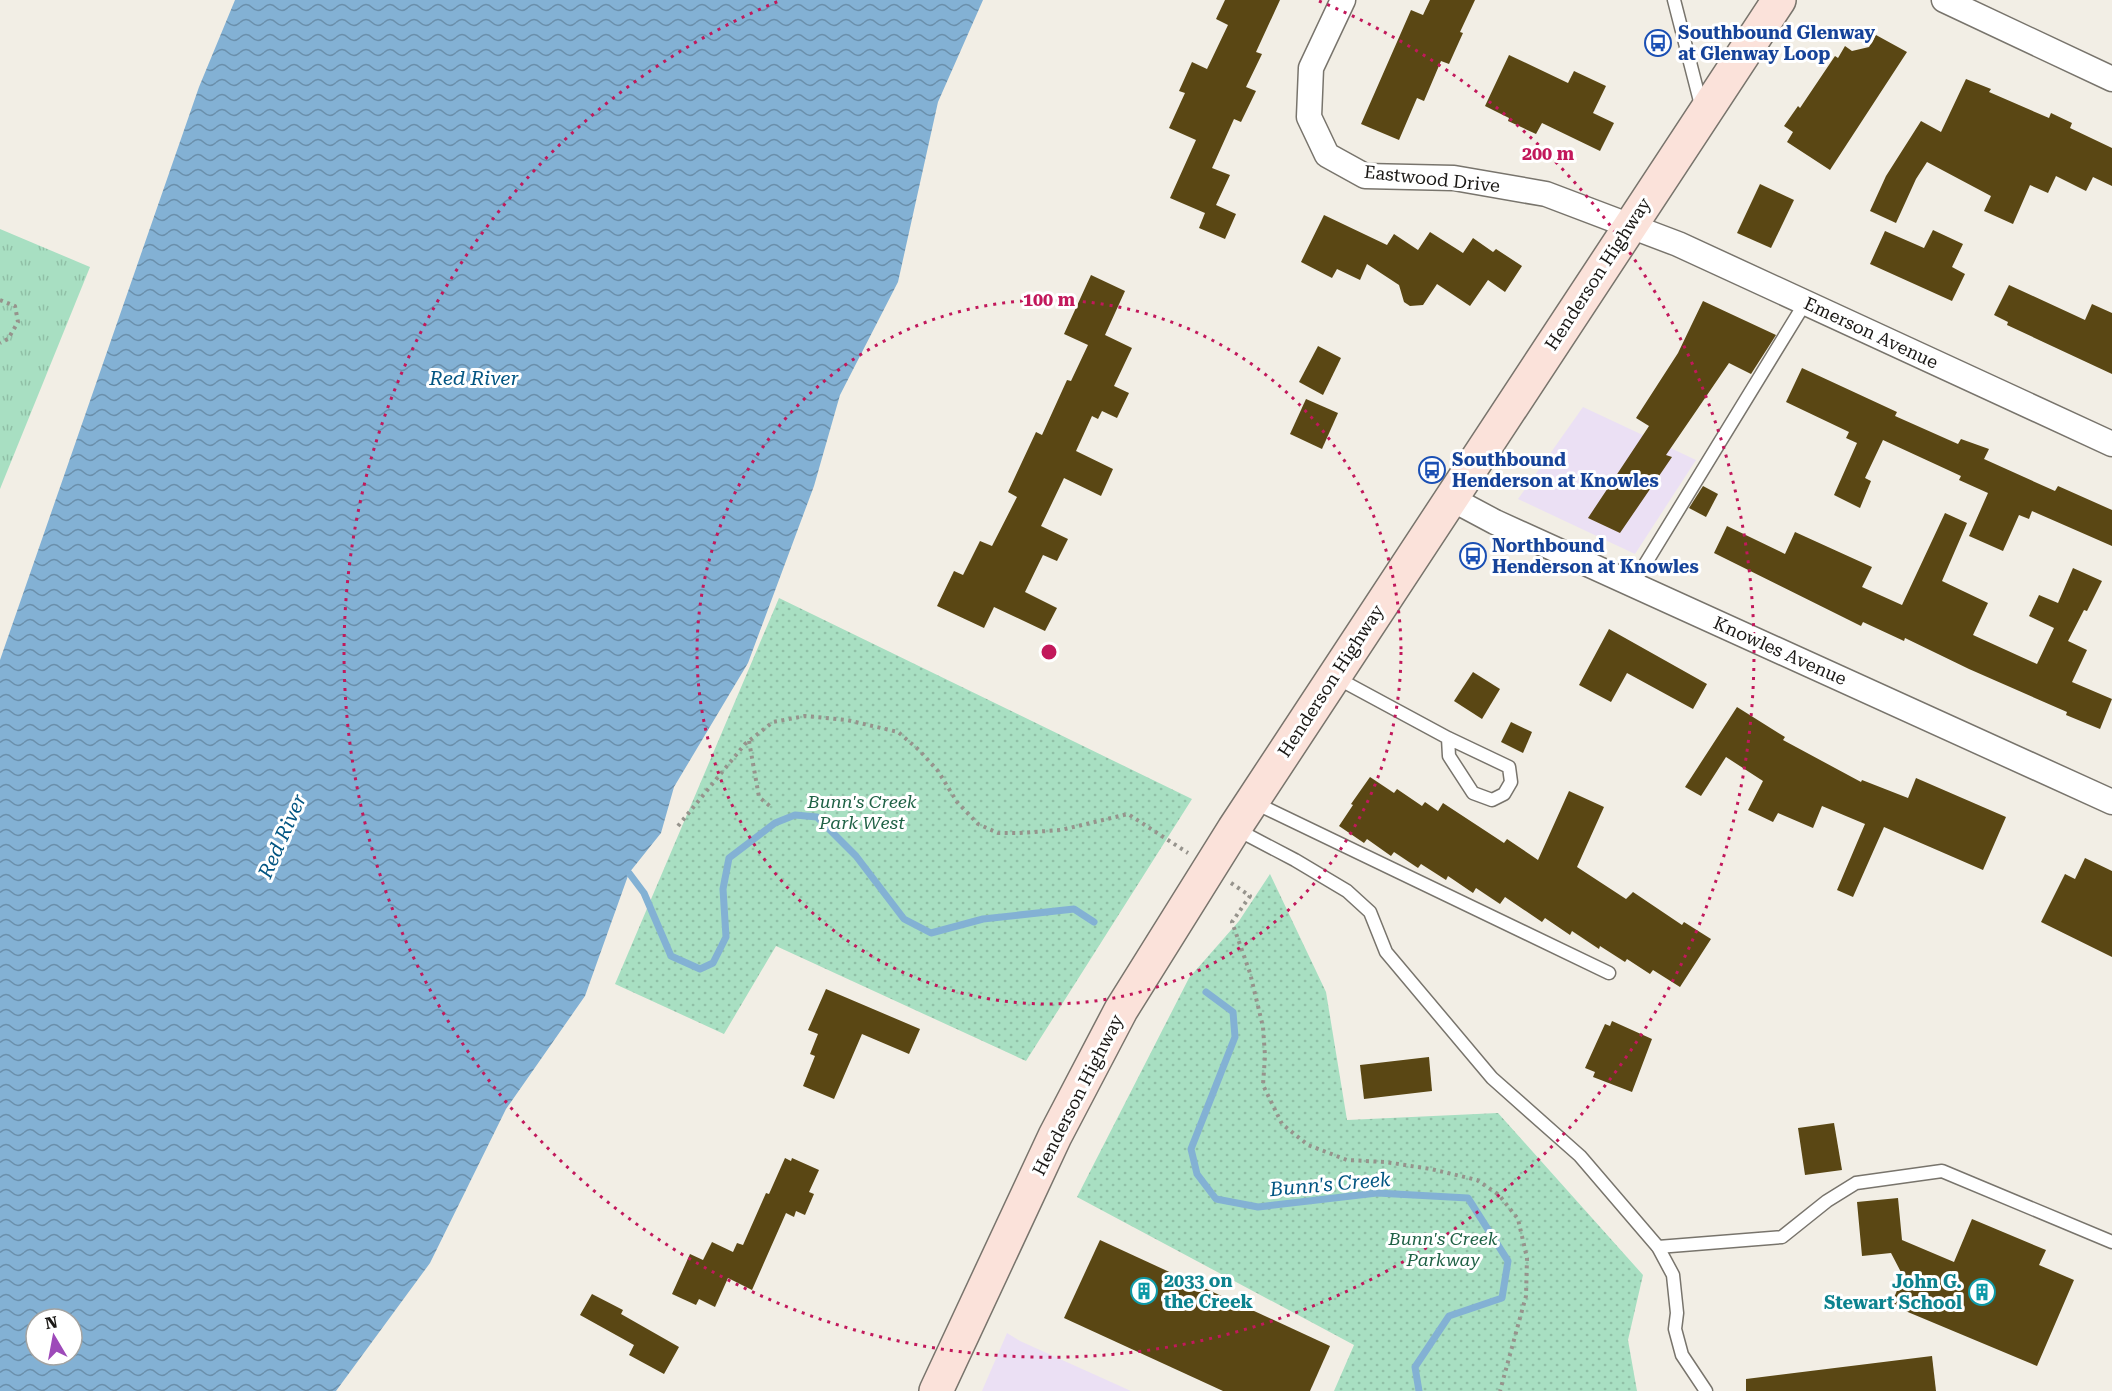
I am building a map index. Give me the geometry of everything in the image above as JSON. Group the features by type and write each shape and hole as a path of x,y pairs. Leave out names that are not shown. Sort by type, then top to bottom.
{"main road":[{"name":"Henderson Highway","path":"936,1391 1055,1136 1121,1010 1334,676 1779,0"}],"street":[{"name":"Eastwood Drive","path":"1343,0 1311,68 1309,117 1327,155 1365,176 1454,178 1546,194 1629,226"},
{"path":"1944,0 2112,79"},
{"name":"Emerson Avenue","path":"1629,226 1678,244 2112,444"},
{"name":"Knowles Avenue","path":"1450,498 1495,522 2112,802"}],"lane":[{"path":"1674,0 1703,113"},
{"path":"1633,584 1805,303"},
{"path":"1334,676 1448,738 1509,766 1511,782 1504,794 1492,800 1473,792 1449,756 1448,738"},
{"path":"1244,815 1609,973"},
{"path":"1244,815 1295,860 1347,891 1370,912 1386,952 1492,1078 1580,1156 1658,1247 1673,1275 1677,1313 1675,1329 1682,1355 1706,1391"},
{"path":"1658,1247 1782,1238 1827,1201 1856,1183 1942,1171 2112,1242"}],"path":[{"path":"0,300 15,306 18,322 8,339 0,343"},
{"path":"749,741 759,796 771,807"}],"shaded area":[{"path":"1583,407 1696,460 1635,554 1518,499"},
{"path":"1007,1333 1020,1341 1131,1391 982,1391"}],"green space":[{"path":"0,229 90,267 0,489"},
{"name":"Bunn's Creek Park West","path":"779,598 1192,799 1026,1061 776,946 724,1034 615,984"},
{"name":"Bunn's Creek Parkway","path":"1270,874 1326,992 1347,1120 1498,1113 1643,1275 1628,1340 1637,1391 1334,1391 1354,1345 1077,1197 1189,978 1239,921"}],"water":[{"name":"Red River","path":"235,0 983,0 938,102 898,282 840,395 814,486 748,663 674,787 661,833 629,873 585,996 506,1109 430,1263 336,1391 0,1391 0,660 199,87"}],"building":[{"path":"1225,0 1280,0 1256,52 1262,54 1246,87 1256,91 1241,122 1234,119 1212,168 1230,175 1216,205 1236,214 1225,239 1199,228 1205,213 1170,198 1196,140 1169,128 1185,93 1179,91 1192,62 1207,69 1228,25 1216,19"},
{"path":"1430,0 1475,0 1460,32 1463,33 1449,64 1441,61 1424,101 1417,98 1399,140 1361,124 1411,10 1423,15"},
{"path":"1876,35 1907,52 1830,170 1787,142 1793,132 1784,126 1798,106 1800,108 1835,56 1838,58 1845,46 1852,51 1869,47"},
{"path":"1509,55 1568,83 1574,71 1606,86 1593,113 1614,123 1600,151 1542,123 1536,134 1508,121 1509,118 1485,106"},
{"path":"1966,79 1991,89 1989,92 2049,118 2051,113 2072,123 2070,128 2112,148 2112,186 2093,177 2086,191 2056,176 2048,193 2030,185 2013,224 1984,211 1991,196 1927,162 1916,179 1896,223 1870,211 1886,176 1921,121 1941,132"},
{"path":"1760,184 1794,200 1771,248 1737,233"},
{"path":"1324,215 1387,245 1394,234 1418,250 1430,232 1463,253 1473,238 1493,252 1496,249 1522,266 1505,292 1488,280 1470,306 1437,284 1423,305 1410,306 1404,302 1399,285 1367,264 1360,280 1337,269 1332,278 1301,262"},
{"path":"1933,230 1963,244 1952,267 1965,274 1952,301 1870,264 1885,231 1924,248"},
{"path":"1091,275 1125,291 1105,335 1132,348 1114,386 1129,393 1117,418 1102,411 1098,419 1092,416 1076,451 1113,469 1101,496 1064,478 1041,526 1068,539 1057,561 1043,555 1025,592 1057,608 1045,631 994,607 984,628 937,606 954,571 963,575 980,541 992,546 1017,497 1008,492 1036,432 1042,435 1067,380 1071,381 1088,345 1064,334"},
{"path":"2009,285 2085,320 2092,304 2112,313 2112,374 2007,325 2008,322 1994,315"},
{"path":"1703,301 1776,335 1751,374 1729,363 1666,455 1672,457 1620,533 1588,518 1649,426 1636,418 1678,353"},
{"path":"1318,346 1341,358 1323,395 1299,382"},
{"path":"1802,368 1897,412 1895,416 1958,444 1961,439 1989,449 1984,459 2055,491 2058,486 2112,510 2112,546 2032,511 2029,519 2019,515 2003,551 1969,536 1988,493 1959,480 1961,476 1883,440 1865,478 1871,481 1860,508 1834,495 1857,443 1846,438 1849,432 1786,402"},
{"path":"1306,399 1338,413 1322,449 1290,434"},
{"path":"1703,486 1718,494 1706,517 1689,508"},
{"path":"1945,513 1967,523 1942,581 1988,603 1973,635 2037,664 2054,628 2029,616 2039,595 2058,603 2073,568 2102,581 2068,641 2087,650 2072,682 2112,699 2100,729 1905,638 1904,641 1863,622 1861,626 1714,553 1727,526 1785,554 1795,532 1872,567 1862,587 1902,605"},
{"path":"1609,629 1707,684 1693,709 1627,673 1611,702 1579,685"},
{"path":"1473,672 1500,689 1482,719 1454,701"},
{"path":"1737,707 1785,737 1783,740 1861,782 1862,780 1908,798 1916,778 2006,817 1983,870 1884,827 1853,897 1837,890 1865,824 1822,806 1813,828 1778,813 1773,822 1748,810 1763,781 1726,757 1701,796 1685,787"},
{"path":"1511,722 1532,732 1523,753 1501,742"},
{"path":"1370,777 1394,793 1397,789 1422,806 1425,802 1438,811 1443,803 1504,843 1507,839 1538,860 1569,791 1604,807 1577,867 1626,899 1633,892 1682,925 1684,922 1711,939 1680,987 1653,970 1650,974 1627,959 1625,962 1600,946 1599,949 1572,931 1570,935 1545,918 1542,922 1505,897 1500,904 1476,888 1473,893 1448,876 1446,880 1421,864 1418,868 1394,852 1391,856 1367,839 1364,843 1339,826"},
{"path":"2085,858 2112,871 2112,957 2041,922 2065,874 2075,879"},
{"path":"826,989 920,1029 909,1054 862,1034 834,1099 803,1086 815,1056 810,1054 818,1034 808,1030"},
{"path":"1612,1021 1652,1039 1632,1092 1593,1077 1595,1072 1585,1068 1605,1024 1610,1026"},
{"path":"1429,1057 1432,1091 1364,1099 1360,1065"},
{"path":"1834,1123 1842,1170 1805,1175 1798,1128"},
{"path":"785,1158 791,1161 792,1158 819,1170 809,1192 814,1194 805,1215 796,1211 794,1217 786,1213 752,1290 728,1278 715,1307 699,1299 696,1305 672,1294 690,1254 703,1260 712,1242 733,1252 737,1243 743,1245 766,1193 769,1194"},
{"name":"John G. Stewart School","path":"1898,1198 1902,1240 1954,1262 1972,1219 2046,1250 2039,1265 2074,1280 2037,1366 1891,1305 1903,1276 1891,1253 1862,1256 1857,1202"},
{"name":"2033 on the Creek","path":"1100,1240 1330,1346 1310,1391 1223,1391 1064,1318"},
{"path":"592,1294 623,1310 621,1314 679,1347 664,1374 629,1355 634,1345 580,1315"},
{"path":"1932,1356 1936,1391 1746,1391 1746,1379"}],"waterway":[{"name":"Bunn's Creek","path":"629,873 644,893 671,956 700,969 713,963 726,937 723,889 729,858 775,823 795,815 817,817 856,856 904,919 931,933 983,919 1074,909 1094,922"},
{"name":"Bunn's Creek","path":"1206,992 1233,1012 1235,1037 1191,1149 1197,1174 1216,1199 1258,1207 1377,1193 1468,1198 1508,1261 1502,1298 1449,1316 1415,1367 1419,1391"}],"place":[{"name":"Southbound Glenway at Glenway Loop","path":"1658,43"},
{"name":"Southbound Henderson at Knowles","path":"1432,470"},
{"name":"Northbound Henderson at Knowles","path":"1473,556"},
{"name":"2033 on the Creek","path":"1144,1291"},
{"name":"John G. Stewart School","path":"1982,1292"}]}
